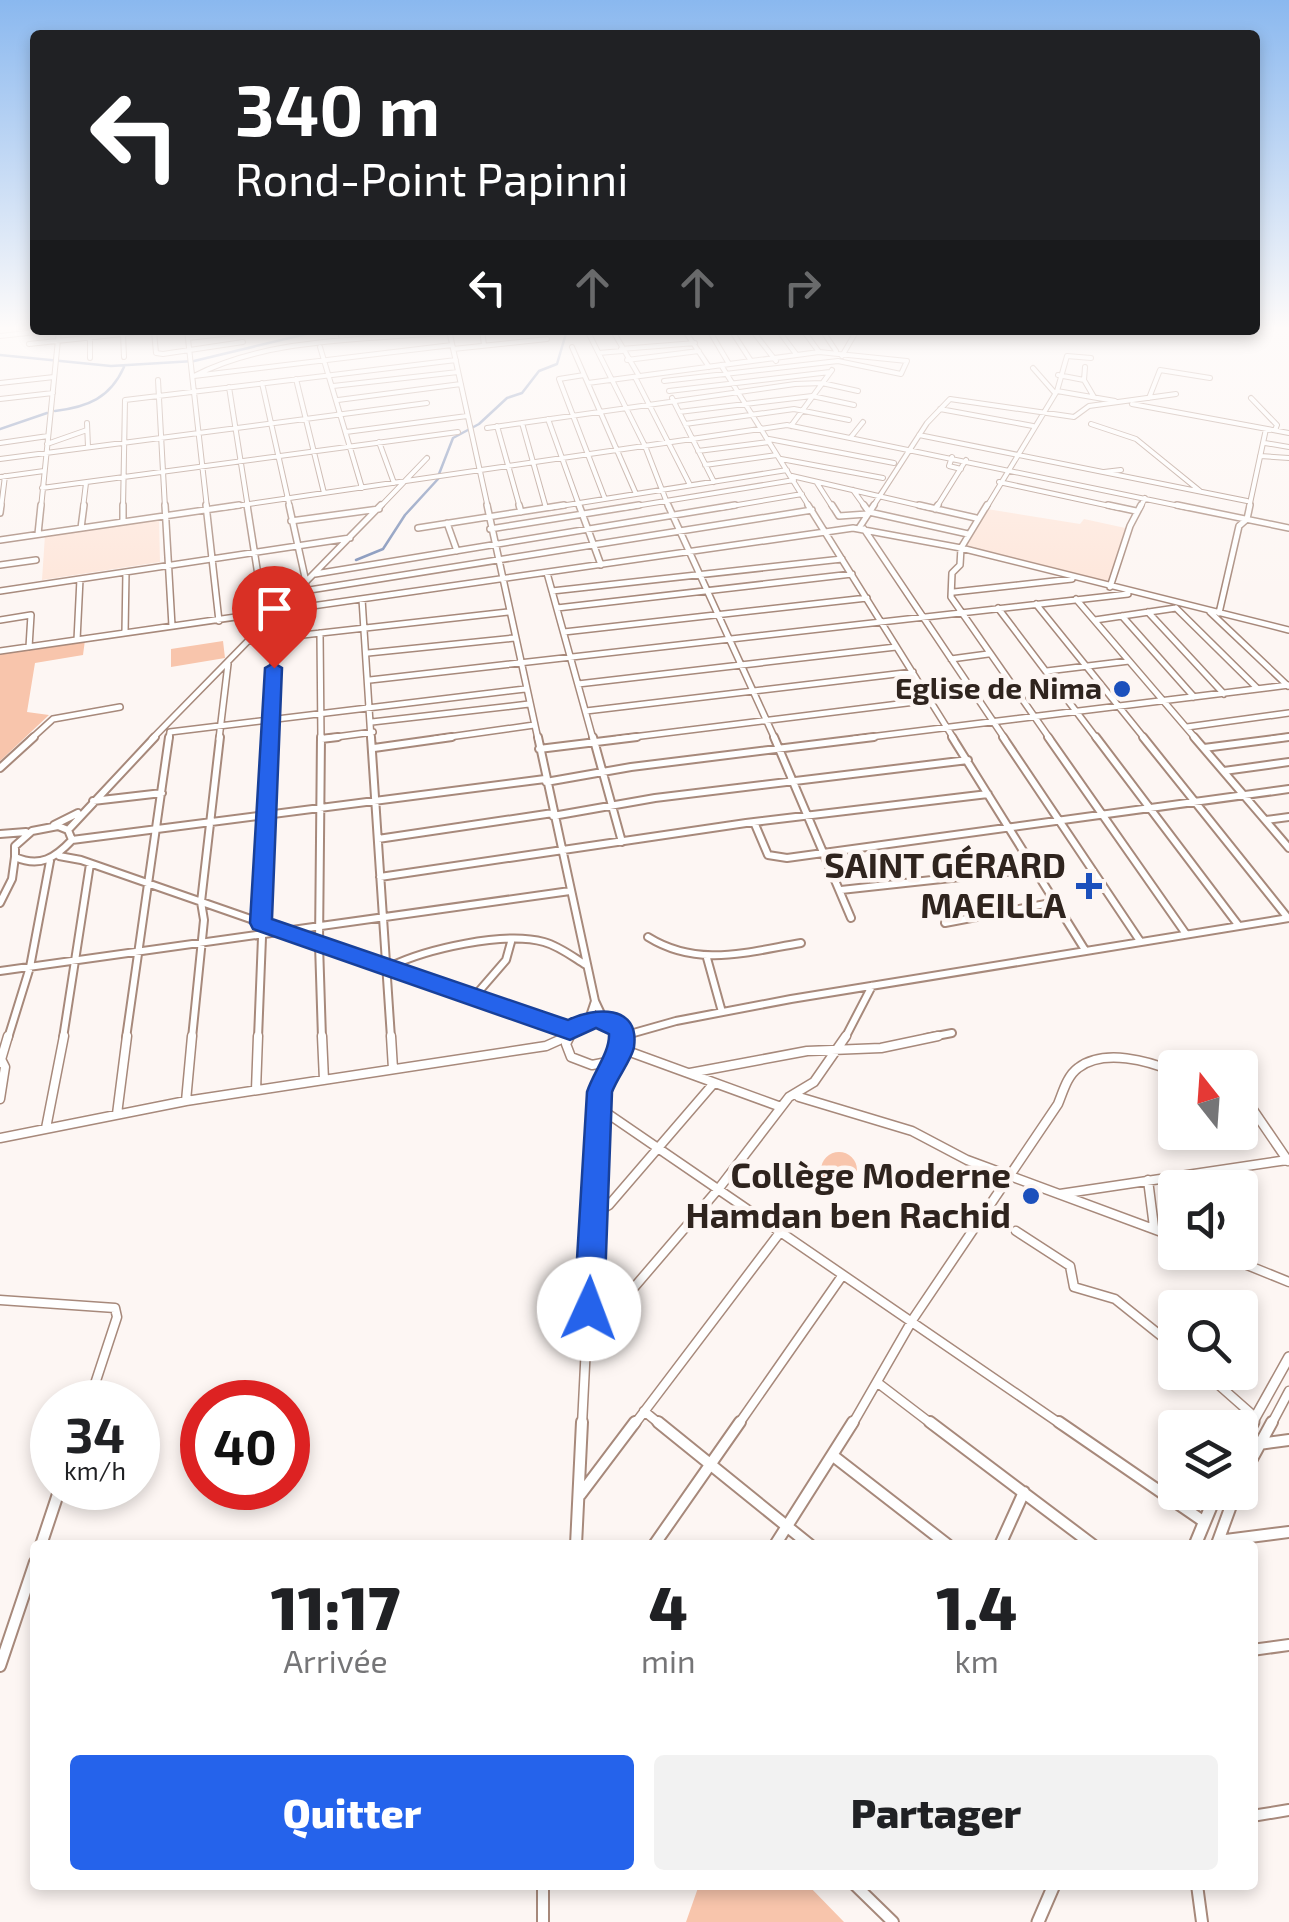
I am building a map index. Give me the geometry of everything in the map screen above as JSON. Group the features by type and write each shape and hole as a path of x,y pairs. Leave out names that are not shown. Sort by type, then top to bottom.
{"main road":[{"path":"1258,1412 1289,1357"},
{"path":"1197,1540 1209,1510"},
{"path":"1038,1922 1047,1890"}],"street":[{"path":"38,534 50,417"},
{"path":"123,522 124,417"},
{"path":"160,417 172,626"},
{"path":"196,417 219,621"},
{"path":"233,417 264,613"},
{"path":"269,417 306,583"},
{"path":"0,458 317,417"},
{"path":"341,417 362,488"},
{"path":"346,432 462,417"},
{"path":"467,417 586,965 604,1019"},
{"path":"487,428 563,417"},
{"path":"575,417 605,498"},
{"path":"602,417 636,494"},
{"path":"631,417 687,552 794,780 850,918"},
{"path":"656,417 690,485"},
{"path":"681,417 714,482"},
{"path":"685,424 739,417"},
{"path":"753,417 1085,950"},
{"path":"792,426 798,417"},
{"path":"833,417 849,420"},
{"path":"861,529 878,496 932,417"},
{"path":"981,417 1033,426"},
{"path":"1038,417 961,548 960,566 952,573 951,599 1186,934"},
{"path":"1204,417 1289,433"},
{"path":"1269,417 1278,426 1275,430"},
{"path":"306,418 324,493"},
{"path":"548,419 602,564"},
{"path":"851,436 863,422"},
{"path":"522,423 546,508"},
{"path":"1092,424 1142,441 1200,492"},
{"path":"498,426 521,512"},
{"path":"0,540 792,426 1289,528"},
{"path":"47,444 80,436 87,427 88,447"},
{"path":"1219,614 1266,428"},
{"path":"42,488 458,432"},
{"path":"919,435 1247,502"},
{"path":"0,442 48,436"},
{"path":"698,451 768,440 894,463"},
{"path":"380,442 394,483"},
{"path":"1264,443 1289,446"},
{"path":"1261,455 1289,458"},
{"path":"705,465 778,457 883,478"},
{"path":"4,835 51,826 92,802 428,458"},
{"path":"952,458 949,466 961,468"},
{"path":"935,509 966,460"},
{"path":"418,528 787,470"},
{"path":"1103,472 1121,470"},
{"path":"0,513 2,476 44,471"},
{"path":"490,529 793,478 976,518"},
{"path":"81,528 86,482"},
{"path":"816,482 839,516 868,513 968,534"},
{"path":"999,482 1136,511"},
{"path":"853,490 868,513"},
{"path":"315,574 802,494"},
{"path":"1201,510 1208,494"},
{"path":"1110,586 1136,511 1145,498"},
{"path":"291,521 379,509"},
{"path":"297,592 812,510"},
{"path":"446,523 458,550"},
{"path":"861,529 1140,942"},
{"path":"0,651 825,531 861,529 961,548 1289,630"},
{"path":"0,591 350,538"},
{"path":"552,591 842,559"},
{"path":"0,565 36,560"},
{"path":"124,633 126,572"},
{"path":"547,573 622,842"},
{"path":"557,608 852,574"},
{"path":"954,592 1075,578"},
{"path":"77,640 80,579"},
{"path":"370,680 1133,593"},
{"path":"564,632 867,598"},
{"path":"362,599 393,1069"},
{"path":"1076,599 1289,848"},
{"path":"623,1036 722,1012 1289,918 1036,604"},
{"path":"1094,620 1193,607"},
{"path":"998,608 1240,926"},
{"path":"1176,608 1258,689"},
{"path":"1210,611 1288,686"},
{"path":"249,641 508,612"},
{"path":"1148,612 1224,694"},
{"path":"0,620 31,615 29,647"},
{"path":"1122,616 1195,698"},
{"path":"320,633 324,1080"},
{"path":"256,1090 274,638"},
{"path":"368,653 514,638"},
{"path":"578,684 896,646"},
{"path":"951,659 988,654"},
{"path":"1046,671 1129,661"},
{"path":"186,1101 202,943 202,902 228,663"},
{"path":"586,711 913,672"},
{"path":"0,903 12,880 28,864 59,856 71,842 1288,686"},
{"path":"159,734 525,689"},
{"path":"449,698 452,712"},
{"path":"539,749 931,700"},
{"path":"372,722 530,704"},
{"path":"0,768 53,719 120,707"},
{"path":"1186,727 1289,714"},
{"path":"374,748 534,725"},
{"path":"117,1114 146,883 170,732"},
{"path":"320,739 373,732"},
{"path":"1204,748 1289,737"},
{"path":"378,839 794,780 968,760"},
{"path":"1223,771 1289,762"},
{"path":"754,822 762,846 772,858 1060,823 1289,789"},
{"path":"92,802 162,793"},
{"path":"380,877 754,822 988,794"},
{"path":"80,812 68,830 81,860"},
{"path":"1265,820 1289,816"},
{"path":"51,826 68,830"},
{"path":"12,880 18,841 32,831"},
{"path":"4,835 18,841"},
{"path":"59,856 81,860 474,997 568,1034"},
{"path":"15,857 28,864"},
{"path":"0,1099 5,1068 1,1062 30,967 50,860"},
{"path":"46,1128 78,960 90,864"},
{"path":"841,890 1034,869"},
{"path":"0,971 570,891"},
{"path":"945,923 1056,902"},
{"path":"648,937 672,954 707,958 801,943"},
{"path":"388,967 405,958 541,941 586,965"},
{"path":"474,997 506,960 511,942"},
{"path":"707,958 722,1012"},
{"path":"798,1096 815,1082 872,986"},
{"path":"589,1019 595,1000"},
{"path":"0,1138 186,1101 546,1046 589,1019 604,1019 616,1026 623,1036 622,1049 603,1077 598,1107 576,1540"},
{"path":"690,1074 837,1048 881,1048 952,1033"},
{"path":"568,1034 568,1051"},
{"path":"546,1046 568,1051 603,1077"},
{"path":"622,1049 781,1107"},
{"path":"777,1540 878,1383 913,1319 1079,1067 1131,1058 1158,1067"},
{"path":"592,1066 612,1061"},
{"path":"592,1214 609,1205 714,1083"},
{"path":"588,1340 720,1187 789,1097 798,1096 912,1131 1008,1177 1158,1230"},
{"path":"598,1107 720,1187 842,1276 913,1319 1204,1522"},
{"path":"1058,1194 1288,1161 1258,1117"},
{"path":"1148,1180 1154,1228"},
{"path":"579,1496 781,1230"},
{"path":"1016,1231 1070,1266 1074,1287 1096,1288 1158,1332"},
{"path":"1258,1269 1289,1282"},
{"path":"657,1540 842,1276"},
{"path":"0,1300 115,1308 118,1317 96,1380"},
{"path":"878,1383 1086,1540"},
{"path":"1224,1390 1247,1410"},
{"path":"1258,1444 1289,1391"},
{"path":"644,1411 804,1540"},
{"path":"1258,1444 1289,1440"},
{"path":"832,1455 942,1540"},
{"path":"1002,1540 1024,1492"},
{"path":"43,1540 53,1510"},
{"path":"1219,1540 1230,1510"},
{"path":"1237,1540 1289,1532"},
{"path":"0,1666 30,1577"},
{"path":"1258,1649 1289,1645"},
{"path":"1258,1815 1289,1810"},
{"path":"543,1922 544,1890"},
{"path":"860,1890 893,1922"},
{"path":"1198,1890 1202,1922"}],"shaded area":[{"path":"987,509 1080,524 1084,519 1130,529 1114,586 964,548"},
{"path":"159,518 160,562 42,580 45,535"},
{"path":"85,640 83,655 35,663 27,712 49,715 0,761 0,653"},
{"path":"223,641 225,658 171,667 171,649"},
{"path":"839,1152 852,1157 857,1170 852,1183 839,1188 826,1183 821,1170 826,1157"},
{"path":"697,1890 813,1890 844,1922 686,1922"}],"waterway":[{"path":"0,429 36,417"},
{"path":"439,474 453,438 487,417"},
{"path":"356,560 383,549 405,515 438,479"}],"place":[{"name":"Eglise de Nima","path":"1122,689"},
{"name":"SAINT GÉRARD MAEILLA","path":"1089,886"},
{"name":"Collège Moderne Hamdan ben Rachid","path":"1031,1196"}],"route":[{"path":"274,668 261,923 570,1030 582,1021 604,1019 623,1036 622,1049 608,1067 600,1092 589,1309"}]}
